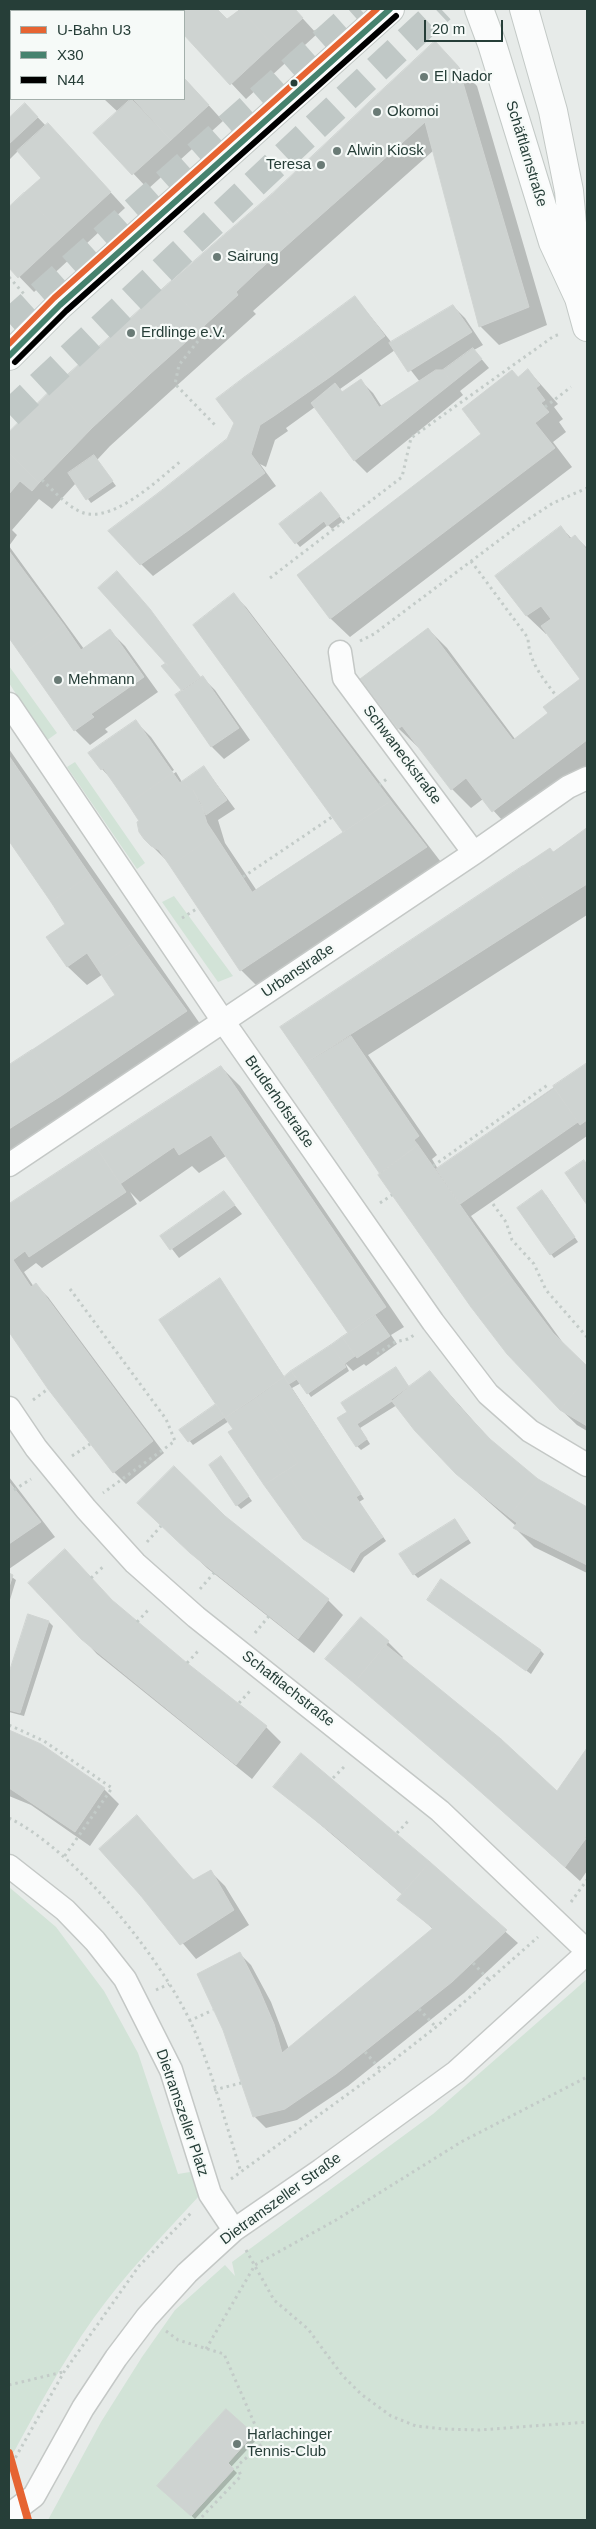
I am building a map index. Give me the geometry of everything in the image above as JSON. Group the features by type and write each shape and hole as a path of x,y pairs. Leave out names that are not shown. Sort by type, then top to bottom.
{"street":[{"path":"9,356 60,305 390,9"},
{"name":"Schäftlarnstraße","path":"478,9 492,44 553,242 579,298 587,326"},
{"name":"Schäftlarnstraße","path":"524,9 553,111 569,190 579,298"},
{"name":"Schwaneckstraße","path":"340,652 344,678 474,853"},
{"name":"Bruderhofstraße","path":"9,704 223,1021 433,1322 488,1394 530,1431 587,1466"},
{"name":"Urbanstraße","path":"9,1165 474,853 568,787 587,778"},
{"name":"Schaftlachstraße","path":"9,1408 36,1448 131,1559 184,1607 440,1811 587,1952"},
{"name":"Dietramszeller Platz","path":"9,1866 65,1910 95,1941 125,1979 171,2070 210,2194 234,2230"},
{"name":"Dietramszeller Straße","path":"9,2514 34,2496 83,2408 116,2358 147,2317 187,2273 234,2230 321,2170 456,2072 587,1952"}],"path":[{"path":"9,277 24,294"},
{"path":"270,578 402,477 411,438 554,336 587,326"},
{"path":"202,336 179,364 175,384 217,427"},
{"path":"544,407 571,388"},
{"path":"42,480 78,511 102,514 128,502 182,460"},
{"path":"340,652 374,634 471,561 553,503 587,488"},
{"path":"471,561 528,638 528,653 536,668 557,696"},
{"path":"243,877 332,817"},
{"path":"434,1166 549,1084"},
{"path":"493,1204 506,1222 512,1240 534,1264 546,1290 587,1337"},
{"path":"70,1289 166,1419 175,1441 114,1484 86,1508"},
{"path":"377,1354 396,1342 408,1339 433,1322"},
{"path":"9,1725 44,1741 112,1788 64,1857"},
{"path":"9,2470 64,2372 139,2266 210,2194 381,2070 490,1981 556,1922 587,1880"},
{"path":"474,1963 490,1981"},
{"path":"419,2009 436,2027"},
{"path":"189,2021 213,2010"},
{"path":"365,2052 381,2070"},
{"path":"206,2349 256,2265 336,2220 461,2142 587,2078"},
{"path":"214,2090 241,2083"},
{"path":"234,2230 256,2265 274,2300 308,2329 342,2374 361,2394 390,2416 416,2426 443,2430 479,2430 587,2422"},
{"path":"147,2317 178,2340 224,2354 263,2443 237,2466 241,2476 199,2520"},
{"path":"9,2385 64,2372"}],"green space":[{"path":"9,666 57,733 46,741 9,683"},
{"path":"75,762 145,863 137,869 67,767"},
{"path":"174,896 233,976 218,982 162,902"},
{"path":"9,1887 56,1927 104,1991 138,2053 178,2174 190,2172 200,2195 158,2240 105,2302 59,2371 9,2461"},
{"path":"587,1979 587,2520 48,2520 101,2422 142,2357 175,2310 225,2265 235,2276 232,2262 433,2114"}],"building":[{"path":"55,9 56,10 34,10"},
{"path":"217,9 227,19 241,9 273,45 230,85 185,36 185,10 182,10"},
{"path":"241,9 295,9 303,18 273,45"},
{"path":"435,41 458,66 529,307 479,327 425,122 413,133 378,94"},
{"path":"185,79 209,105 171,140 134,100 185,100"},
{"path":"378,94 413,133 372,170 338,132"},
{"path":"132,100 171,140 132,175 93,133"},
{"path":"25,103 38,117 9,144 9,118"},
{"path":"48,123 111,192 63,236 24,193 41,178 17,151"},
{"path":"338,132 372,170 303,231 272,194"},
{"path":"24,193 63,236 18,278 9,268 9,207"},
{"path":"272,194 303,231 256,273 223,236"},
{"path":"223,236 256,273 236,292 238,295 205,325 168,284"},
{"path":"168,284 205,325 150,374 113,334"},
{"path":"355,296 385,336 330,377 300,337"},
{"path":"453,305 472,332 408,372 389,343"},
{"path":"113,334 150,374 92,428 54,387"},
{"path":"300,337 330,377 274,416 245,377"},
{"path":"473,348 482,359 452,383 443,370"},
{"path":"528,369 540,385 536,388 545,400 541,403 549,412 535,423 555,448 330,619 297,575 481,434 462,409 512,370 518,377"},
{"path":"436,370 443,370 452,383 354,461 311,403 335,383 342,392 361,379 379,407"},
{"path":"245,377 274,416 260,425 251,454 227,439 234,423 216,399"},
{"path":"54,387 92,428 39,483 9,453 9,432"},
{"path":"227,439 251,454 265,473 189,530 160,492"},
{"path":"9,453 39,483 32,491 20,481 9,494"},
{"path":"94,455 113,481 86,500 68,473"},
{"path":"160,492 189,530 140,565 108,531"},
{"path":"321,492 340,516 327,526 324,521 295,544 279,524"},
{"path":"561,526 570,539 575,535 587,550 587,740 492,812 466,778 451,790 402,726 398,729 360,679 428,628 513,740 548,713 543,707 580,679 541,626 551,619 541,606 526,616 495,576"},
{"path":"9,551 64,625 21,655 9,638"},
{"path":"117,571 150,609 184,655 168,666 98,588"},
{"path":"234,593 391,801 343,832 193,625"},
{"path":"64,625 81,650 110,629 144,677 91,714 94,717 74,731 21,655"},
{"path":"184,655 201,678 182,691 161,666 166,663 168,666"},
{"path":"203,676 239,728 211,747 175,695"},
{"path":"136,720 173,773 128,804 103,768 101,770 88,753"},
{"path":"9,756 90,875 51,902 9,841"},
{"path":"204,766 227,800 206,815 193,790 180,783"},
{"path":"173,773 180,783 193,790 201,803 207,823 215,835 170,866 159,850 151,846 139,832 137,822 139,821 128,804"},
{"path":"391,801 427,847 240,971 170,866 215,835 252,892"},
{"path":"587,828 587,884 549,908 523,866 550,848 553,852"},
{"path":"523,866 549,908 432,983 402,946"},
{"path":"90,875 136,941 97,968 87,953 67,967 46,937 65,924 51,902"},
{"path":"136,941 187,1011 61,1096 32,1050 115,995 97,968"},
{"path":"402,946 432,983 305,1063 280,1027"},
{"path":"351,1036 419,1136 414,1140 418,1145 380,1174 305,1063"},
{"path":"32,1050 61,1096 9,1129 9,1065"},
{"path":"587,1063 587,1120 580,1125 553,1086"},
{"path":"221,1066 386,1307 348,1333 211,1135 179,1155 174,1147 120,1184 96,1147"},
{"path":"554,1088 578,1122 460,1204 436,1169"},
{"path":"418,1145 512,1279 471,1307 378,1175"},
{"path":"96,1147 126,1192 29,1257 25,1251 13,1260 31,1287 36,1283 153,1441 113,1473 48,1389 9,1332 9,1204"},
{"path":"584,1160 587,1165 587,1205 565,1173"},
{"path":"542,1190 575,1237 550,1255 517,1208"},
{"path":"224,1191 235,1205 170,1250 160,1236"},
{"path":"220,1278 284,1377 225,1418 159,1320"},
{"path":"512,1279 553,1333 587,1366 587,1377 560,1410 507,1354 471,1307"},
{"path":"375,1315 390,1336 357,1358 342,1337"},
{"path":"342,1337 355,1356 344,1364 331,1345"},
{"path":"331,1345 346,1367 307,1394 291,1371"},
{"path":"396,1367 409,1387 392,1401 357,1424 367,1439 356,1447 337,1418 347,1412 341,1403"},
{"path":"291,1371 297,1379 289,1384 284,1377"},
{"path":"430,1371 490,1439 538,1479 509,1517 456,1474 415,1431 391,1400"},
{"path":"284,1377 361,1494 356,1497 383,1537 360,1553 319,1523 286,1471 298,1463 255,1398"},
{"path":"587,1377 587,1426 560,1410"},
{"path":"255,1398 298,1463 264,1485 228,1432 233,1429 225,1418"},
{"path":"216,1404 225,1417 188,1442 179,1430"},
{"path":"221,1456 249,1496 236,1506 209,1465"},
{"path":"174,1466 225,1516 329,1599 298,1639 190,1553 137,1503"},
{"path":"286,1471 319,1523 360,1553 350,1570 303,1539 264,1485"},
{"path":"538,1479 587,1507 587,1565 513,1528 517,1523 509,1517"},
{"path":"9,1482 41,1522 9,1544"},
{"path":"455,1519 468,1539 413,1575 399,1554"},
{"path":"65,1549 112,1600 187,1663 267,1726 236,1765 81,1639 28,1583"},
{"path":"9,1573 13,1575 9,1587"},
{"path":"441,1579 541,1650 526,1671 427,1600"},
{"path":"28,1614 49,1621 20,1713 9,1710 9,1673"},
{"path":"361,1617 389,1641 354,1683 325,1659"},
{"path":"386,1645 501,1739 465,1778 354,1683"},
{"path":"9,1730 41,1744 105,1788 75,1832 9,1788"},
{"path":"501,1739 557,1791 587,1748 587,1837 565,1867 465,1778"},
{"path":"301,1753 430,1862 402,1894 334,1835 273,1787"},
{"path":"137,1815 180,1865 141,1896 99,1849"},
{"path":"430,1862 507,1930 452,1982 336,2074 285,2109 253,2117 223,2030 197,1974 240,1952 274,2024 282,2053 433,1928 397,1900"},
{"path":"180,1865 193,1880 211,1870 234,1910 180,1945 141,1896"},
{"path":"226,2409 254,2434 228,2463 234,2469 191,2516 157,2486"}],"tunnel":[{"path":"9,323 360,9"},
{"path":"9,414 441,9"}],"metro line":[{"name":"U3","path":"9,2453 28,2520"}],"transit line":[{"path":"9,344 54,298 377,9"},
{"name":"X30","path":"9,356 60,305 390,9"},
{"name":"N44","path":"15,362 66,311 396,16"}],"place":[{"name":"El Nador","path":"424,77"},
{"name":"Okomoi","path":"377,112"},
{"name":"Alwin Kiosk","path":"337,151"},
{"name":"Teresa","path":"321,165"},
{"name":"Sairung","path":"217,257"},
{"name":"Erdlinge e.V.","path":"131,333"},
{"name":"Mehmann","path":"58,680"},
{"name":"Harlachinger Tennis-Club","path":"237,2444"}]}
